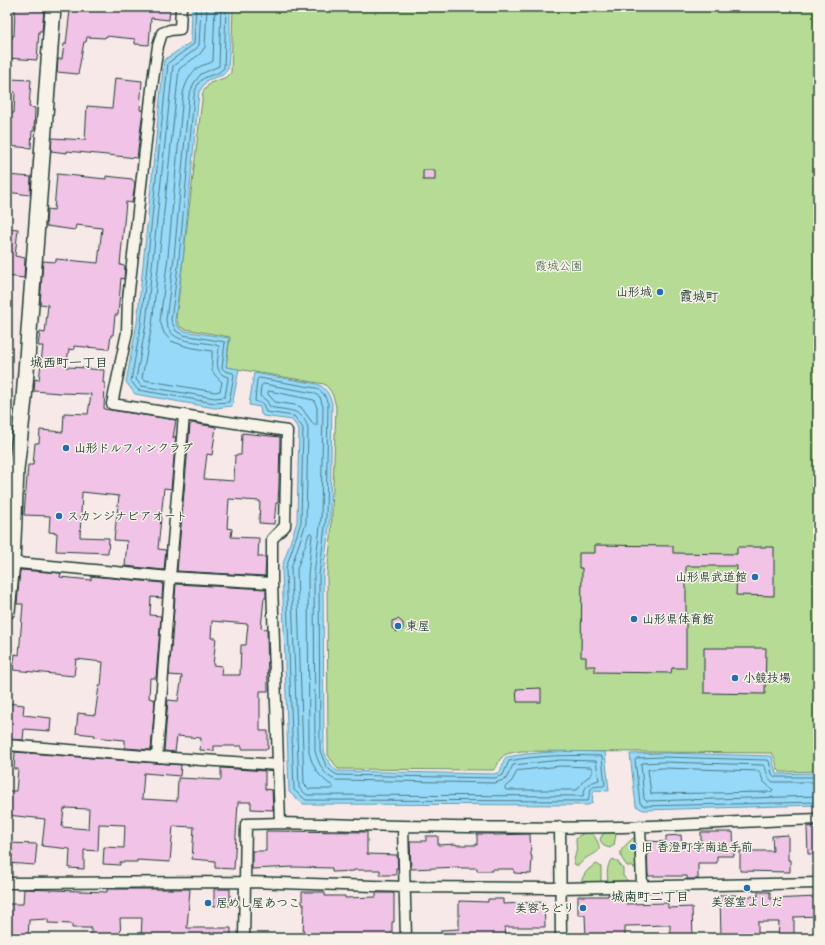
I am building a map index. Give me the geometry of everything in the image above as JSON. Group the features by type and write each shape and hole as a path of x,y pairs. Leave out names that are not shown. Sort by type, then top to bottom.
{"street":[{"path":"7,611 16,470 24,399 53,7"},
{"path":"181,7 180,29 162,33 158,46 128,298 127,332 112,404 287,431 285,526 272,539 272,584 280,823"},
{"path":"157,757 184,414"},
{"path":"9,562 170,577 272,584"},
{"path":"7,745 278,765"},
{"path":"244,938 246,824 280,823 560,828 818,818"},
{"path":"402,826 406,938"},
{"path":"640,826 642,886"},
{"path":"560,828 560,938"},
{"path":"7,883 246,882 405,887 560,888 818,883"}],"green space":[{"name":"霞城公園","path":"233,7 818,7 818,771 780,772 777,768 775,758 772,753 521,751 502,757 496,768 493,770 338,769 328,755 327,573 331,538 336,407 333,397 329,389 324,384 226,367 230,337 185,329 180,327 176,319 203,92 210,83 227,77 231,73"},
{"path":"585,833 589,833 595,837 599,850 579,865 575,865 576,839"},
{"path":"605,833 616,834 614,845 610,848 604,846 600,840 602,835"},
{"path":"633,838 635,838 636,869 631,866 627,866 621,857 621,850"},
{"path":"613,859 618,862 623,869 623,876 628,881 608,882 608,866"},
{"path":"597,864 601,867 601,882 581,883 587,871"}],"water":[{"path":"192,7 230,7 228,69 223,75 207,80 199,92 183,258 175,320 179,328 184,331 229,338 226,367 239,369 232,406 215,408 135,394 126,382 137,323 164,60 191,42"},
{"path":"254,373 317,384 323,387 327,392 332,403 330,518 323,575 324,751 332,766 337,771 494,774 500,772 505,758 507,757 556,752 605,752 609,791 595,790 593,792 592,803 588,805 303,804 289,792 282,567 297,522 299,429 292,420 263,416 261,414 260,407 249,405"},
{"path":"663,753 772,756 776,774 818,773 818,805 643,810 636,806 630,754"}],"building":[{"path":"83,7 170,7 169,20 151,18 149,45 135,44 135,39 106,36 105,38 87,37 86,42 84,42 78,74 57,72 58,59 62,59 64,44 66,44 70,10 83,11"},
{"path":"15,8 44,10 42,31 39,31 37,60 7,58 7,39 12,39 12,36 14,36"},
{"path":"115,78 142,81 140,110 143,110 137,158 67,151 67,153 51,151 52,138 85,140 87,106 112,108"},
{"path":"9,79 31,80 29,107 35,108 34,131 32,131 31,148 7,146 7,113 14,113 15,92 8,91"},
{"path":"423,170 435,170 435,180 423,180"},
{"path":"57,174 106,179 106,176 132,179 135,183 132,203 126,202 120,265 125,266 124,279 121,278 118,315 115,315 113,335 111,335 109,349 74,346 74,350 69,349 66,367 104,370 104,409 176,420 173,438 176,436 171,489 164,488 158,549 166,550 164,570 125,566 127,541 114,540 119,496 82,492 80,537 109,538 108,553 56,551 57,533 49,532 50,516 24,515 28,465 33,465 35,443 39,443 40,430 63,432 64,413 88,414 91,394 34,391 35,379 39,380 43,346 38,346 40,332 45,333 48,305 40,304 43,261 56,262 56,259 98,263 102,228 76,225 75,230 46,226 47,209 54,210"},
{"path":"7,175 31,177 30,195 7,192"},
{"path":"7,228 18,229 15,256 25,258 24,278 7,276"},
{"path":"192,423 216,427 212,455 207,454 204,479 234,481 235,455 241,455 242,433 280,437 278,503 276,503 274,524 259,523 260,501 229,499 227,528 232,529 231,537 259,538 258,557 266,557 265,576 177,571 190,425"},
{"name":"山形県体育館","path":"595,545 673,546 673,553 737,554 737,547 774,547 774,596 736,595 737,566 686,566 686,668 672,668 671,673 595,672 595,666 586,666 586,657 581,657 582,568 579,568 579,553 595,553"},
{"path":"20,570 61,573 60,577 91,580 91,576 163,583 162,598 151,597 150,615 161,616 156,678 150,678 149,698 155,700 151,750 125,748 125,740 94,737 95,735 76,733 78,713 95,715 99,686 101,686 103,662 76,659 74,676 13,670 15,654 19,655 23,604 17,604"},
{"path":"176,584 266,589 261,628 267,629 268,691 260,691 260,731 268,731 268,749 242,749 242,746 214,746 214,751 200,750 201,738 177,736 175,752 164,751 168,700 178,701 182,676 169,675","holes":["212,621 248,624 246,645 241,645 240,675 221,675 222,666 213,665 216,638 211,638"]},
{"name":"東屋","path":"398,619 403,623 403,629 397,632 392,628 392,621"},
{"name":"小競技場","path":"704,648 766,648 765,694 704,693"},
{"path":"541,688 541,702 517,702 516,689"},
{"path":"7,703 24,705 23,715 51,718 50,731 24,729 23,740 7,739"},
{"path":"15,752 181,765 180,776 144,773 142,799 177,801 178,778 221,780 221,768 265,771 265,789 272,790 273,810 251,809 251,802 238,802 234,869 215,868 215,861 192,859 194,827 173,826 170,862 137,860 137,862 120,862 120,865 103,864 104,847 124,848 125,825 99,824 98,851 84,850 84,869 69,868 70,849 42,846 45,819 7,815 7,791 16,791 18,769 14,769","holes":["64,809 89,809 88,829 62,827"]},
{"path":"818,826 818,854 808,854 807,827"},
{"path":"266,831 367,832 367,854 397,855 398,868 396,868 396,875 380,875 380,870 332,872 332,868 294,867 252,869 252,851 266,851"},
{"path":"701,832 733,832 734,856 717,856 717,863 698,863 698,879 687,879 687,876 648,876 647,841 666,842 666,836 681,835 682,846 701,845"},
{"path":"477,834 530,834 532,856 531,874 514,873 514,869 477,871 477,868 459,867 411,869 410,841 426,841 426,836 438,836 438,845 477,845"},
{"path":"788,835 788,860 790,860 790,872 740,871 740,851 773,851 772,836"},
{"path":"7,843 37,844 35,865 7,863"},
{"path":"24,889 107,892 107,889 190,889 187,928 231,928 231,938 141,938 142,918 120,918 121,938 91,938 91,928 72,928 72,924 48,923 48,919 29,920 28,938 8,938 9,918 7,918 7,904 23,904"},
{"path":"214,889 230,889 230,906 214,906"},
{"path":"302,892 325,892 325,896 345,896 345,898 376,897 376,893 394,893 394,922 392,922 392,938 303,938 304,904 302,904"},
{"path":"758,892 770,892 770,899 818,897 818,916 794,917 794,938 778,938 779,922 758,922 758,938 721,938 720,895 736,895 736,897 758,896"},
{"path":"608,894 626,894 626,904 668,903 668,908 692,907 693,938 670,938 670,925 625,926 625,938 586,938 585,915 578,915 578,896 608,896"},
{"path":"488,899 503,899 503,904 544,902 545,927 505,927 506,938 441,938 441,930 459,929 459,901 488,902"}],"place":[{"name":"山形城","path":"660,292"},
{"name":"山形ドルフィンクラブ","path":"66,448"},
{"name":"スカンジナビアオート","path":"59,516"},
{"name":"山形県武道館","path":"755,577"},
{"name":"山形県体育館","path":"634,619"},
{"name":"東屋","path":"398,626"},
{"name":"小競技場","path":"735,678"},
{"name":"旧 香澄町字南追手前","path":"633,847"},
{"name":"美容室よしだ","path":"747,888"},
{"name":"居めし屋あつこ","path":"208,903"},
{"name":"美容ちどり","path":"583,908"}],"district":[{"name":"霞城町","path":"699,296"},
{"name":"城西町一丁目","path":"69,362"},
{"name":"城南町二丁目","path":"650,896"}]}
